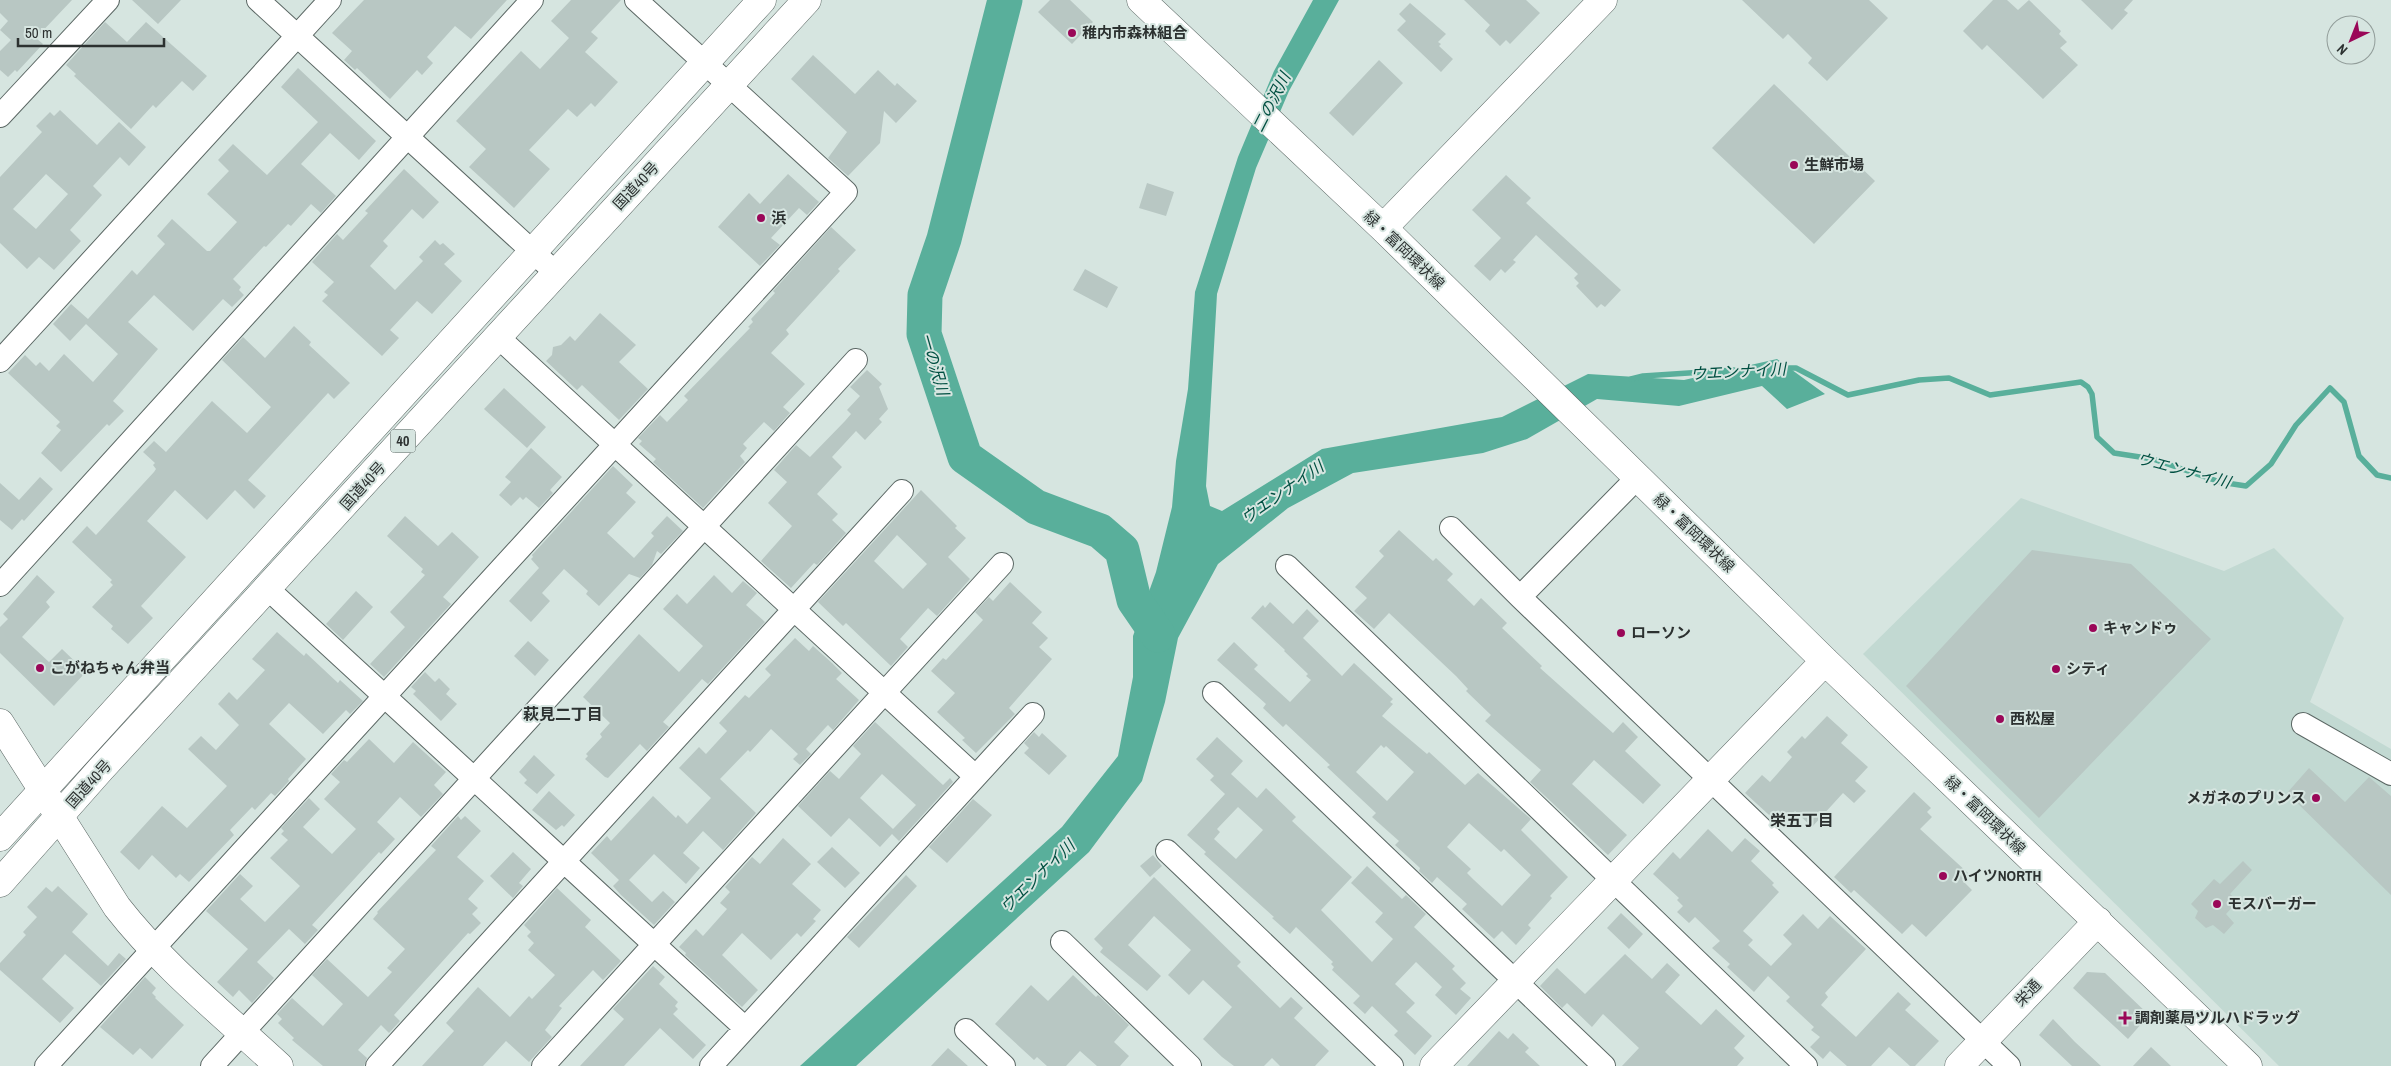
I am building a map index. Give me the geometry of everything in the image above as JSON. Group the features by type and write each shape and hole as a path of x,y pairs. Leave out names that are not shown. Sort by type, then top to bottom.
{"main road":[{"name":"国道40号","path":"0,837 762,0"},
{"name":"国道40号","path":"0,883 807,0"},
{"name":"緑・富岡環状線","path":"1140,0 1382,228 1825,661 2248,1066"},
{"path":"1382,228 1603,0"},
{"path":"1434,1066 1825,661"},
{"path":"0,723 117,907 153,949 279,1066"},
{"name":"栄通","path":"1959,1066 2098,921"}],"street":[{"path":"0,116 108,0"},
{"path":"258,0 556,273"},
{"path":"0,361 330,0"},
{"path":"0,585 532,0"},
{"path":"46,1066 846,192 636,0"},
{"path":"498,337 975,776"},
{"path":"212,1066 856,360"},
{"path":"1520,597 1637,478"},
{"path":"376,1066 902,491"},
{"path":"1451,528 1520,597 2009,1066"},
{"path":"543,1066 1002,564"},
{"path":"1287,566 1806,1066"},
{"path":"268,589 745,1028"},
{"path":"1214,693 1604,1066"},
{"path":"711,1066 1033,714"},
{"path":"2303,724 2391,774"},
{"path":"1167,851 1392,1066"},
{"path":"1062,942 1190,1066"},
{"path":"966,1030 1004,1066"}],"shaded area":[{"path":"2021,498 2224,571 2274,548 2344,618 2310,702 2391,749 2391,1066 2279,1066 1863,654"}],"water":[{"name":"二の沢川","path":"1313,0 1339,0 1289,91 1256,168 1217,294 1206,486 1210,506 1222,511 1322,449 1502,417 1588,374 1684,380 1777,359 1825,394 1787,409 1762,386 1679,406 1597,399 1527,439 1483,453 1353,473 1288,508 1218,564 1178,638 1165,702 1142,781 1089,852 856,1066 800,1066 1062,827 1118,756 1133,677 1133,636 1156,572 1172,507 1176,461 1188,389 1195,292 1238,157 1274,71"}],"building":[{"path":"0,0 72,0 36,38 43,44 17,72 15,70 8,77 0,70 0,51 11,40 0,30 8,21 0,13"},
{"path":"132,0 181,0 158,24"},
{"path":"364,0 507,0 471,39 455,26 427,57 433,63 422,75 417,70 390,99 357,68 355,70 344,60 352,51 332,33"},
{"path":"571,0 621,0 591,32 598,38 585,52 618,82 595,107 591,103 577,117 568,109 529,150 550,169 514,208 469,167 486,149 456,121 521,51 540,69 569,38 551,21"},
{"name":"稚内市森林組合","path":"1050,0 1070,0 1093,22 1072,44 1038,12"},
{"path":"1464,0 1526,0 1540,13 1510,44 1506,40 1500,46 1485,31 1490,25"},
{"path":"1742,0 1869,0 1888,18 1827,81 1808,63 1812,58 1788,34 1783,39"},
{"path":"1993,0 2007,0 2018,10 2029,0 2061,31 2059,34 2067,42 2060,48 2078,65 2043,99 1987,45 1982,50 1963,31"},
{"path":"2081,0 2133,0 2124,10 2128,13 2112,30"},
{"path":"1410,3 1446,34 1438,42 1441,44 1439,46 1453,59 1441,72 1397,30 1406,21 1399,14"},
{"path":"105,22 127,42 146,22 207,76 193,91 182,81 156,108 153,105 131,129 74,76 76,74 66,65"},
{"path":"813,55 855,94 878,70 895,86 897,83 917,101 896,123 884,111 880,143 848,176 828,158 847,132 791,79"},
{"path":"1379,60 1403,83 1353,136 1329,113"},
{"path":"298,68 376,141 359,160 330,133 301,164 336,196 321,213 311,204 291,226 288,224 266,247 264,246 233,279 241,287 239,290 244,295 232,307 223,299 193,331 154,295 128,322 158,349 113,401 124,411 109,426 107,424 61,472 41,453 61,430 56,426 60,422 8,373 25,355 36,366 40,362 49,371 64,354 93,382 118,354 86,324 70,341 53,324 71,304 88,319 132,270 137,275 165,244 157,236 172,219 207,251 210,251 237,222 207,194 229,171 218,160 233,144 267,175 318,122 281,87"},
{"name":"生鮮市場","path":"1774,84 1875,181 1814,244 1712,148"},
{"path":"60,110 97,145 119,122 146,147 129,166 120,157 93,186 102,195 70,230 81,241 54,270 39,257 27,269 0,243 0,177 42,132 36,126 50,112 54,116","holes":["46,174 68,194 36,229 13,209"]},
{"path":"404,169 439,202 423,219 412,209 383,241 388,246 370,266 395,290 423,261 419,257 435,240 440,245 443,243 455,254 444,264 462,281 432,314 417,301 390,330 399,338 382,356 322,301 328,295 324,292 334,282 312,262 337,234 343,240 368,213 365,211"},
{"path":"788,174 819,202 807,215 799,208 771,238 780,245 760,266 718,227 749,193 760,204"},
{"path":"1506,175 1531,198 1526,203 1621,290 1605,307 1601,304 1597,308 1576,286 1579,283 1574,278 1578,274 1536,235 1513,260 1516,262 1505,273 1501,269 1490,281 1474,266 1501,238 1472,210"},
{"path":"1147,183 1174,192 1166,216 1139,208"},
{"path":"831,227 856,250 838,269 840,271 786,330 789,334 771,353 805,384 783,407 790,413 774,431 764,422 743,444 747,448 740,456 745,462 703,508 653,462 656,459 639,444 642,441 638,438 660,415 667,422 688,400 684,396 750,328 748,327 753,322 751,319 775,293 773,291"},
{"path":"1085,269 1118,287 1107,308 1073,290"},
{"path":"600,313 636,345 619,362 648,389 619,420 582,385 577,390 546,361 552,355 553,347 561,345 570,336 575,341"},
{"path":"294,326 311,342 309,345 350,383 334,399 328,393 248,480 266,496 254,509 235,490 207,520 175,490 147,521 186,557 141,606 153,618 128,644 111,629 113,626 92,607 113,585 110,582 112,580 72,542 87,526 96,535 154,472 156,469 153,465 155,463 143,452 154,441 166,452 212,401 247,433 271,407 222,360 243,337 265,358"},
{"path":"867,370 882,384 879,387 888,409 879,419 882,422 865,440 856,431 832,457 842,467 817,494 838,514 832,520 846,533 817,565 814,563 791,588 761,561 792,526 768,503 787,482 774,470 796,445 810,457 845,421 851,414 847,410 860,396 850,387"},
{"path":"504,388 546,427 527,448 484,409"},
{"path":"531,448 562,477 550,490 553,493 539,508 526,497 523,500 520,497 511,506 499,495 511,482 505,477"},
{"path":"613,466 633,485 626,493 636,502 607,533 634,558 654,536 651,533 667,516 683,531 661,554 657,551 652,565 640,578 629,574 599,606 586,594 588,591 564,569 542,593 550,601 531,622 509,601 539,568 531,559 532,555"},
{"path":"40,477 53,489 24,521 22,519 12,530 0,520 0,483 19,500"},
{"path":"921,490 957,526 955,528 966,538 948,557 970,579 937,616 928,608 900,639 908,647 891,666 846,623 843,626 818,602","holes":["897,535 927,564 903,589 874,561"]},
{"path":"405,516 438,546 452,532 479,557 443,597 451,604 384,677 370,664 405,627 390,612 425,575 421,572 423,569 387,536"},
{"path":"1399,530 1433,561 1436,558 1453,574 1447,580 1474,606 1481,598 1507,623 1502,628 1542,666 1540,668 1613,733 1623,722 1638,737 1625,751 1661,785 1643,804 1594,760 1572,784 1627,835 1608,855 1530,782 1541,770 1485,721 1491,715 1466,691 1468,689 1456,676 1389,613 1374,629 1354,611 1367,598 1355,587 1384,556 1379,551"},
{"path":"2032,550 2131,564 2211,639 2039,818 1906,686"},
{"path":"37,575 55,592 46,602 50,607 22,637 49,662 62,649 86,672 54,706 0,653 0,627 8,619 3,614"},
{"path":"714,575 732,593 743,581 757,593 746,605 765,622 708,684 702,679 663,722 669,727 647,751 640,744 608,778 605,777 585,759 588,756 586,754 602,737 600,734 610,723 583,697 639,634 679,672 703,646 663,609 677,594 687,604"},
{"path":"1010,582 1042,612 1032,623 1048,638 1039,647 1052,659 1009,708 1015,714 976,753 962,740 965,738 937,712 955,693 931,671 943,658 946,660 983,620 975,612 989,597 993,601"},
{"path":"356,591 373,607 343,640 326,624"},
{"path":"1270,602 1293,624 1307,609 1319,621 1303,638 1342,676 1354,663 1393,699 1390,702 1393,704 1382,716 1427,754 1429,752 1465,785 1478,773 1531,819 1521,830 1568,877 1550,896 1552,898 1528,925 1531,928 1516,945 1502,931 1494,939 1462,909 1467,904 1437,877 1432,883 1419,871 1420,868 1395,845 1399,841 1372,817 1376,813 1327,767 1330,765 1286,724 1283,727 1263,708 1266,704 1217,660 1234,642 1258,665 1254,669 1290,702 1311,680 1306,676 1308,674 1285,650 1251,618 1263,605 1265,608","holes":["1381,745 1384,748 1386,746 1414,772 1387,801 1356,772","1469,823 1501,852 1504,849 1531,875 1502,906 1467,873 1471,869 1447,847"]},
{"path":"277,632 304,656 306,653 338,683 340,680 363,701 350,714 346,710 323,734 289,703 269,724 306,759 288,779 289,781 275,796 271,793 255,810 252,807 230,830 234,835 189,882 180,874 176,878 152,855 139,870 120,852 162,806 187,828 227,786 188,749 201,736 216,750 239,725 218,704 229,692 237,700 265,670 252,659"},
{"path":"795,638 809,651 813,646 832,663 842,673 836,679 859,700 833,730 828,725 806,749 811,754 800,765 793,759 798,754 771,729 750,752 748,750 720,779 756,813 723,850 703,831 683,853 700,868 686,884 654,854 629,880 652,902 663,891 675,902 654,925 613,886 619,880 591,853 607,836 611,841 653,796 676,818 678,815 687,824 711,798 679,768 699,747 706,754 727,731 719,723 745,695 749,698 771,675 765,669"},
{"path":"528,641 549,660 535,676 514,656"},
{"path":"425,672 435,682 439,678 450,689 446,694 457,704 441,721 413,694 416,691 411,687"},
{"path":"1827,716 1848,735 1841,743 1868,767 1855,781 1866,791 1854,803 1843,793 1812,827 1795,811 1781,826 1745,793 1762,775 1770,782 1792,757 1787,752 1802,736 1805,739"},
{"path":"875,722 943,785 950,778 953,782 899,841 892,834 880,847 849,818 831,837 798,806 830,771 839,779 861,754 853,746","holes":["882,774 916,805 893,829 860,798"]},
{"path":"1034,732 1039,737 1042,733 1067,756 1049,775 1024,753 1029,748 1024,743"},
{"path":"1217,737 1243,761 1231,774 1257,798 1266,788 1296,817 1292,821 1352,877 1321,910 1372,962 1393,939 1375,922 1383,913 1351,883 1367,866 1402,899 1406,895 1426,914 1414,927 1455,966 1452,969 1466,983 1460,989 1471,998 1456,1015 1435,995 1442,987 1416,962 1395,984 1415,1003 1406,1012 1432,1036 1415,1055 1394,1035 1398,1031 1372,1006 1365,1014 1353,1003 1360,996 1332,970 1334,967 1331,964 1333,962 1296,927 1290,934 1272,918 1274,917 1204,854 1206,852 1187,835 1225,794 1210,780 1214,776 1196,759","holes":["1238,807 1263,830 1236,859 1214,839 1220,832 1217,829"]},
{"path":"369,739 394,763 413,742 446,772 434,785 443,794 421,817 400,797 377,822 395,839 381,854 379,852 312,925 318,930 305,944 289,929 257,962 274,978 252,1003 239,990 233,997 217,982 248,949 206,911 240,874 253,886 240,899 265,922 300,886 270,858 288,840 281,834 284,831 281,828 309,798 320,809 303,827 332,854 356,829 324,799 340,782 331,774 344,760 347,762"},
{"path":"534,755 555,775 537,794 524,783 527,780 519,772"},
{"path":"2309,768 2345,802 2369,777 2391,796 2391,895 2287,793"},
{"path":"549,791 575,815 564,827 562,825 556,830 532,810"},
{"path":"1914,792 1931,808 1927,812 1932,817 1920,829 1968,873 1962,880 1972,890 1926,937 1912,924 1902,934 1854,890 1851,893 1834,877"},
{"path":"973,799 992,815 947,863 929,847"},
{"path":"458,816 461,820 465,816 481,831 457,857 484,881 468,899 478,908 472,914 481,923 470,934 468,933 394,1015 400,1021 389,1033 381,1025 358,1050 367,1058 364,1066 323,1066 292,1040 294,1038 278,1023 282,1019 277,1014 292,998 323,1026 343,1004 312,975 327,959 368,997 392,972 387,968 405,949 373,919 377,912 436,850 431,846"},
{"path":"1708,829 1732,852 1745,838 1760,851 1751,861 1774,883 1772,885 1779,892 1743,931 1753,940 1748,945 1771,966 1792,944 1783,935 1803,914 1818,929 1830,916 1866,949 1825,993 1828,997 1821,1005 1856,1037 1898,992 1911,1004 1905,1010 1939,1041 1915,1066 1910,1066 1889,1047 1871,1066 1847,1066 1830,1051 1823,1059 1810,1047 1820,1037 1811,1030 1814,1027 1786,1001 1790,997 1768,976 1754,992 1727,967 1730,964 1712,948 1720,941 1695,917 1689,923 1677,912 1683,906 1677,900 1679,898 1653,874 1673,852 1680,859"},
{"path":"783,838 811,864 792,884 821,910 813,919 816,921 801,937 797,933 771,960 742,933 722,955 758,990 742,1007 685,955 686,953 679,947 696,929 703,936 727,909 720,903 730,892 725,887 752,857 760,864"},
{"path":"832,847 860,873 845,888 817,862"},
{"path":"513,852 531,869 519,883 523,886 513,898 490,876"},
{"path":"1153,855 1162,866 1150,877 1140,866"},
{"path":"2243,861 2252,870 2230,894 2238,901 2226,914 2234,923 2224,934 2213,925 2206,928 2195,918 2198,911 2191,904 2214,879 2220,884"},
{"path":"906,875 917,886 859,948 847,937"},
{"path":"1154,877 1241,962 1237,966 1280,1008 1291,997 1303,1008 1294,1018 1329,1051 1315,1066 1280,1066 1272,1058 1264,1066 1234,1066 1222,1057 1203,1039 1232,1007 1203,980 1189,995 1168,975 1191,950 1154,916 1128,945 1161,976 1147,991 1100,952 1103,948 1094,939"},
{"path":"58,886 88,914 72,932 108,966 119,953 126,959 101,986 65,954 42,979 74,1008 60,1023 0,970 0,963 26,935 23,932 37,917 27,907 46,887 52,892"},
{"path":"557,888 591,920 585,927 621,961 603,980 593,970 559,1006 562,1008 545,1030 552,1037 529,1062 506,1041 483,1066 422,1066 454,1031 446,1023 478,987 510,1017 529,996 532,999 555,975 528,950 534,943 527,936 531,932 524,925"},
{"path":"1621,913 1643,934 1629,949 1607,928"},
{"path":"1625,954 1652,979 1667,963 1680,975 1665,992 1701,1025 1716,1009 1745,1036 1734,1048 1744,1058 1737,1066 1622,1066 1639,1048 1603,1014 1592,1027 1567,1003 1562,1008 1540,986 1557,968 1585,994"},
{"path":"653,966 665,977 659,984 678,1002 675,1006 678,1009 673,1014 706,1045 693,1059 660,1028 624,1066 580,1066 624,1019 613,1009"},
{"path":"2087,972 2105,973 2149,1015 2128,1039 2073,988"},
{"path":"1073,975 1096,997 1098,995 1129,1025 1114,1042 1129,1056 1120,1066 1097,1066 1080,1051 1066,1066 1047,1066 1037,1057 1034,1060 995,1024 1031,985 1048,1001"},
{"path":"145,977 156,988 152,993 155,998 184,1025 152,1059 140,1048 133,1055 100,1027"},
{"path":"2053,1019 2101,1066 2072,1066 2039,1035"},
{"path":"1499,1031 1508,1039 1513,1033 1529,1048 1525,1052 1540,1066 1467,1066"},
{"path":"2151,1047 2171,1066 2133,1066"},
{"path":"948,1048 968,1066 931,1066"}],"waterway":[{"name":"一の沢川","path":"1005,0 944,239 925,295 924,334 965,457 1036,507 1100,531 1122,550 1134,600 1158,635"},
{"name":"ウエンナイ川","path":"1783,368 1796,368 1848,395 1919,380 1949,378 1990,395 2081,382 2088,387 2092,394 2097,437 2114,453 2153,459 2220,482 2246,486 2271,464 2296,425 2330,388 2344,402 2359,456 2377,475 2391,478"},
{"name":"ウエンナイ川","path":"1631,379 1643,376 1734,370"}],"place":[{"name":"稚内市森林組合","path":"1072,33"},
{"name":"生鮮市場","path":"1794,165"},
{"name":"浜","path":"761,218"},
{"name":"キャンドゥ","path":"2093,628"},
{"name":"ローソン","path":"1621,633"},
{"name":"こがねちゃん弁当","path":"40,668"},
{"name":"シティ","path":"2056,669"},
{"name":"西松屋","path":"2000,719"},
{"name":"メガネのプリンス","path":"2316,798"},
{"name":"ハイツNORTH","path":"1943,876"},
{"name":"モスバーガー","path":"2217,904"},
{"name":"調剤薬局ツルハドラッグ","path":"2125,1018"}],"district":[{"name":"萩見二丁目","path":"563,714"},
{"name":"栄五丁目","path":"1802,820"}]}
